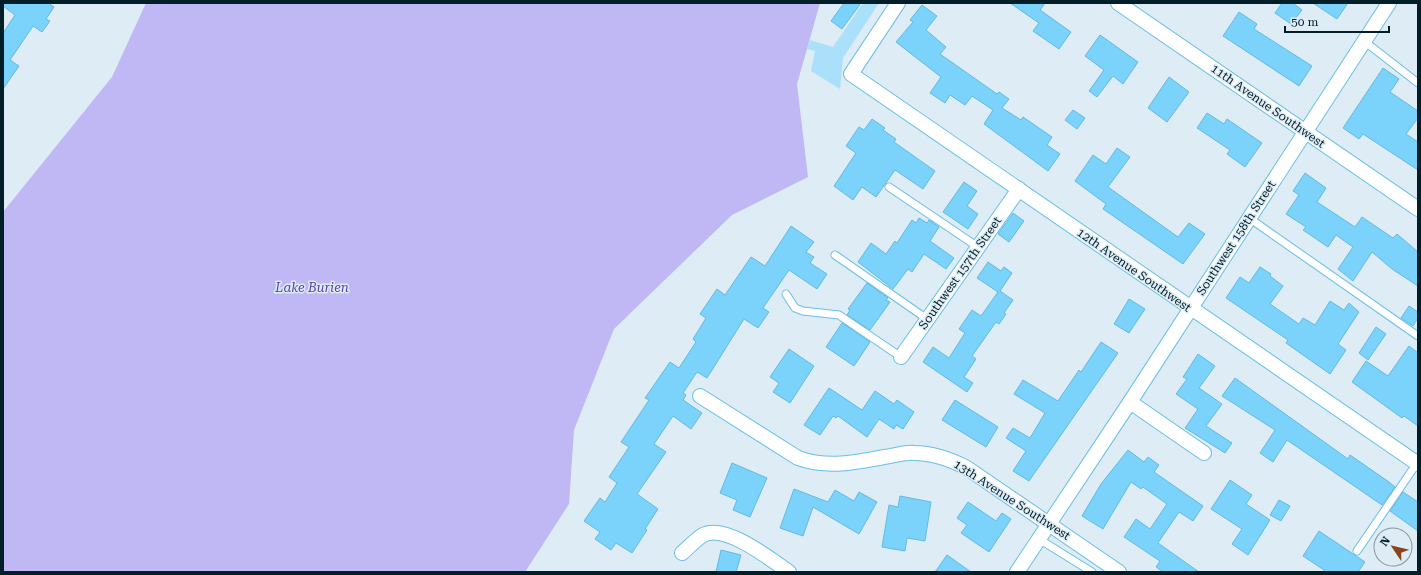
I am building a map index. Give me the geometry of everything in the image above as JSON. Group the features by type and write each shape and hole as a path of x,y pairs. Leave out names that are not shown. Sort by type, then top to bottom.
{"street":[{"name":"12th Avenue Southwest","path":"898,3 852,74 1417,464"},
{"name":"11th Avenue Southwest","path":"1118,3 1418,209"},
{"name":"Southwest 158th Street","path":"1017,572 1130,402 1389,3"},
{"name":"Southwest 157th Street","path":"901,357 1019,189"},
{"name":"13th Avenue Southwest","path":"700,396 792,454 810,463 824,465 842,464 912,452 935,455 954,461 967,468 1119,572"},
{"path":"1130,402 1204,453"},
{"path":"682,554 703,536 710,533 721,533 736,538 789,572"}],"lane":[{"path":"1364,40 1418,82"},
{"path":"889,186 978,247"},
{"path":"1249,218 1418,336"},
{"path":"835,255 928,319"},
{"path":"786,294 795,308 803,311 839,315 901,357"},
{"path":"1357,551 1417,464"},
{"path":"1039,539 1092,572"}],"shaded area":[{"path":"863,3 879,3 843,58 840,89 811,71 815,51 807,49 810,40 833,47"}],"water":[{"name":"Lake Burien","path":"146,3 820,3 797,84 808,177 732,215 614,329 574,430 569,504 525,572 3,572 3,212 112,77"}],"building":[{"path":"3,3 48,3 54,7 46,19 50,21 42,32 33,26 10,60 19,66 3,89 3,33 15,15 3,6"},
{"path":"844,3 861,3 842,29 831,21"},
{"path":"1010,3 1045,3 1040,10 1071,32 1059,49 1033,31 1039,23"},
{"path":"1282,3 1293,3 1302,10 1291,24 1275,13"},
{"path":"1313,3 1348,3 1337,19"},
{"path":"922,5 937,16 926,30 946,47 940,54 997,94 999,92 1009,99 1002,108 1021,120 1023,117 1052,137 1047,145 1060,154 1048,171 984,124 993,110 972,96 965,105 950,95 945,103 930,93 941,77 896,42 913,22 910,20"},
{"path":"1239,12 1257,24 1254,29 1312,66 1299,86 1223,36"},
{"path":"1100,35 1138,62 1123,84 1113,76 1097,97 1089,91 1104,70 1085,56"},
{"path":"1383,68 1399,79 1390,92 1418,111 1418,118 1406,134 1418,142 1418,170 1363,134 1359,139 1343,128"},
{"path":"1169,77 1189,92 1167,122 1148,108"},
{"path":"1073,110 1085,118 1077,129 1065,120"},
{"path":"1207,113 1224,124 1227,119 1262,143 1245,167 1227,154 1230,150 1197,128"},
{"path":"872,119 885,128 883,130 896,139 894,142 935,171 923,189 895,170 876,197 862,187 853,200 834,186 856,153 846,146 859,127 864,130"},
{"path":"1117,148 1130,157 1108,187 1178,237 1189,223 1205,234 1183,264 1103,209 1106,204 1075,181 1093,155 1106,164"},
{"path":"1305,173 1326,188 1317,202 1355,227 1362,217 1393,238 1397,234 1418,252 1418,286 1392,269 1372,252 1353,281 1338,269 1353,247 1336,235 1328,247 1303,230 1306,227 1286,214 1299,195 1293,191"},
{"path":"964,182 977,191 967,206 978,214 968,229 943,212"},
{"path":"1013,213 1024,221 1009,242 998,234"},
{"path":"919,218 927,223 929,220 939,227 930,241 954,258 946,269 924,254 912,272 908,269 893,289 858,262 871,243 886,254 895,241 897,243 912,220 916,223"},
{"path":"791,226 814,242 806,252 814,257 810,263 827,274 817,289 789,270 763,308 769,312 758,328 744,319 707,378 697,372 683,393 686,395 683,400 702,413 691,429 673,416 654,444 666,452 637,494 658,509 645,529 647,530 632,553 616,543 611,550 595,539 600,532 584,521 600,498 605,502 617,483 609,477 629,447 621,442 649,400 645,398 670,362 679,368 696,342 693,339 706,318 700,314 717,289 725,295 751,257 765,266"},
{"path":"988,262 1001,271 1004,267 1012,273 1000,291 1013,300 1004,313 1006,314 999,324 996,322 972,356 976,359 964,377 973,383 967,392 923,362 933,347 949,358 965,333 959,329 972,310 981,316 998,292 977,278"},
{"path":"1260,267 1271,274 1270,276 1283,286 1270,304 1299,324 1303,318 1315,325 1330,301 1344,310 1349,303 1359,312 1338,344 1346,350 1330,374 1286,343 1288,340 1226,298 1240,277 1249,283"},
{"path":"867,283 888,298 886,300 890,302 870,330 847,315 850,310 848,309"},
{"path":"1129,299 1145,309 1129,333 1114,324"},
{"path":"1409,306 1418,312 1418,318 1413,326 1401,318"},
{"path":"842,323 870,342 854,366 826,347"},
{"path":"1376,327 1386,334 1368,360 1359,353"},
{"path":"1101,342 1118,353 1029,481 1013,471 1026,451 1006,438 1013,428 1030,438 1045,413 1014,394 1023,380 1058,401 1079,370 1081,372"},
{"path":"1409,346 1418,353 1418,426 1404,416 1402,418 1352,382 1366,361 1388,376"},
{"path":"789,349 814,366 790,403 773,392 779,383 770,377"},
{"path":"1198,354 1215,366 1199,388 1222,404 1206,426 1232,443 1225,453 1185,428 1198,409 1176,394 1187,379 1183,377"},
{"path":"1235,378 1348,459 1350,455 1395,487 1382,505 1287,440 1273,462 1260,453 1275,430 1222,396"},
{"path":"829,388 862,410 875,391 894,404 897,400 914,412 903,429 896,425 894,429 879,419 867,437 838,416 836,418 833,416 820,435 804,425"},
{"path":"955,400 998,427 986,447 942,420"},
{"path":"1128,450 1144,462 1148,457 1159,465 1154,472 1203,506 1193,521 1179,512 1158,543 1199,572 1163,572 1156,567 1160,561 1124,537 1136,519 1150,529 1167,504 1143,487 1141,489 1131,482 1103,529 1082,516 1101,484"},
{"path":"732,463 767,478 750,517 733,510 737,500 720,493"},
{"path":"1230,480 1252,495 1246,504 1270,520 1248,555 1232,544 1242,529 1211,509"},
{"path":"794,489 828,502 835,490 854,501 859,492 877,502 859,534 813,507 803,536 780,528"},
{"path":"1403,492 1418,502 1418,531 1413,527 1390,511"},
{"path":"900,496 931,502 925,541 907,538 905,551 882,547 889,505 898,507"},
{"path":"1279,500 1290,506 1281,521 1270,515"},
{"path":"968,502 996,521 1002,513 1011,519 989,552 961,533 967,525 957,518"},
{"path":"1319,531 1365,562 1358,572 1327,572 1303,556"},
{"path":"721,550 741,555 736,572 716,572"},
{"path":"947,555 971,572 935,572"}]}
